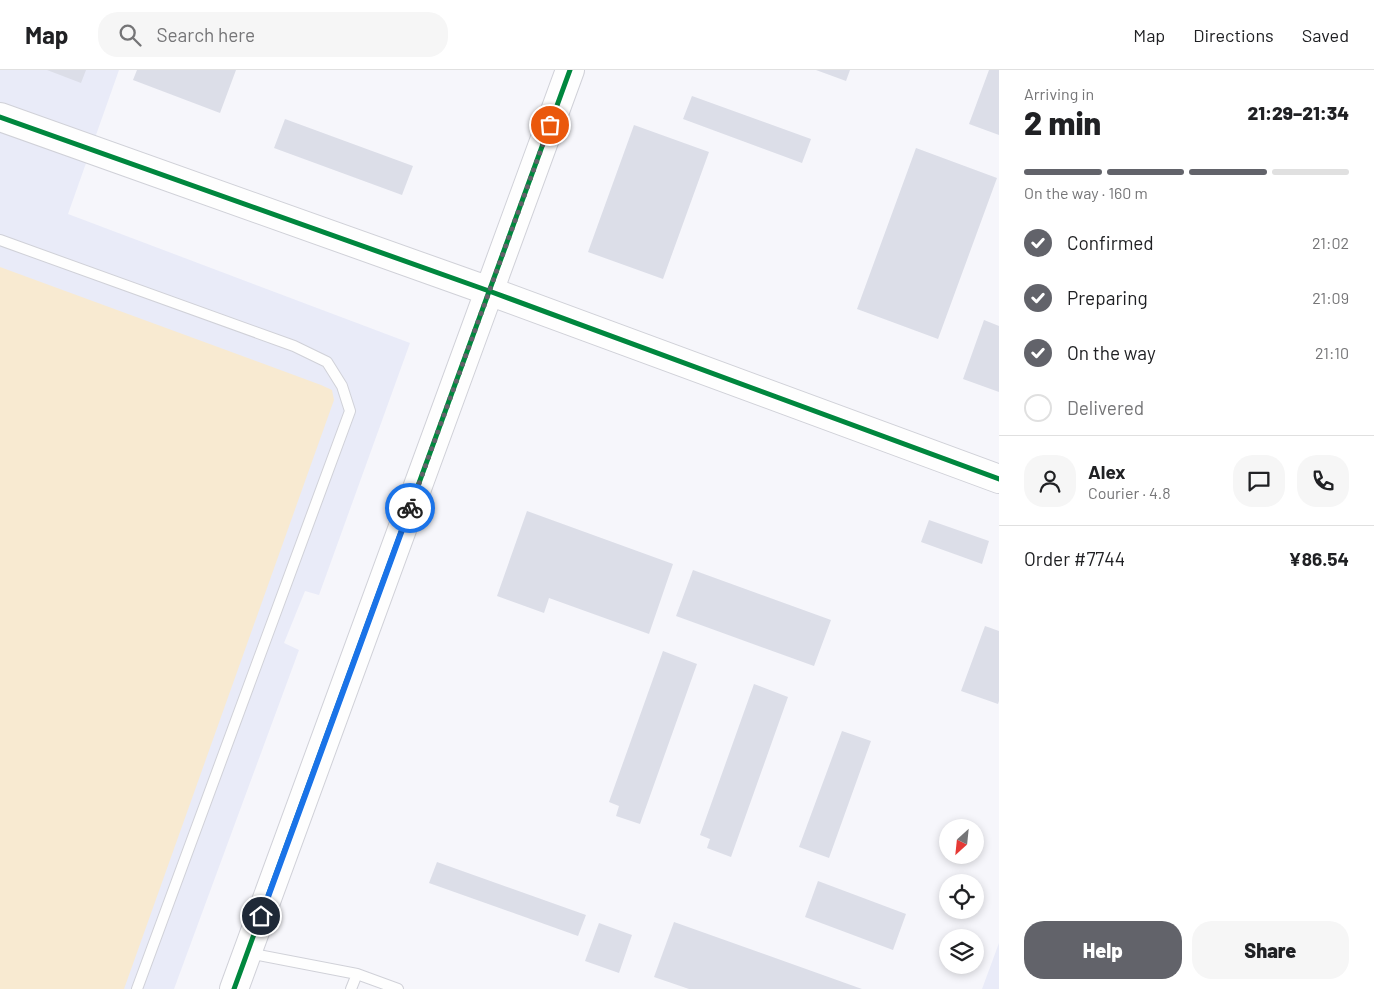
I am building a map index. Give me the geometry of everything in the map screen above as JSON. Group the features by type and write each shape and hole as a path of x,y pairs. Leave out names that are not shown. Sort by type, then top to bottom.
{"street":[{"path":"234,989 570,70"},
{"path":"0,117 489,291 999,480"}],"lane":[{"path":"0,240 294,346 327,362 342,386 350,411 138,989"},
{"path":"248,953 357,974 398,989"},
{"path":"351,989 357,974"}],"shaded area":[{"path":"0,70 119,70 68,214 410,343 319,595 305,591 284,643 299,650 174,989 0,989"},
{"path":"0,267 321,385 332,390 334,400 124,989 0,989"},
{"path":"999,943 999,989 982,989"}],"building":[{"path":"47,70 86,70 81,83"},
{"path":"137,70 236,70 220,113 133,80"},
{"path":"816,70 850,70 846,81"},
{"path":"989,70 999,70 999,135 969,124"},
{"path":"692,96 811,139 802,163 683,119"},
{"path":"285,119 413,166 402,195 274,148"},
{"path":"634,125 709,152 663,279 588,252"},
{"path":"916,148 997,178 938,339 857,309"},
{"path":"984,320 999,326 999,392 963,379"},
{"path":"527,511 673,564 649,634 549,598 544,613 497,596"},
{"path":"929,520 989,541 982,564 921,542"},
{"path":"693,570 831,620 814,666 676,616"},
{"path":"985,626 999,631 998,704 961,691"},
{"path":"663,651 697,664 640,824 616,816 619,806 609,802"},
{"path":"754,684 788,697 731,857 707,848 710,839 700,835"},
{"path":"842,731 871,741 829,858 799,847"},
{"path":"437,862 586,915 578,936 429,883"},
{"path":"818,881 906,914 893,950 805,917"},
{"path":"674,922 862,989 689,989 654,977"},
{"path":"599,923 632,935 619,973 585,961"}],"cycle path":[{"path":"234,989 570,70"},
{"path":"0,117 489,291 999,479"}],"way so far":[{"path":"410,508 550,125"}],"route":[{"path":"261,916 410,508"}]}
